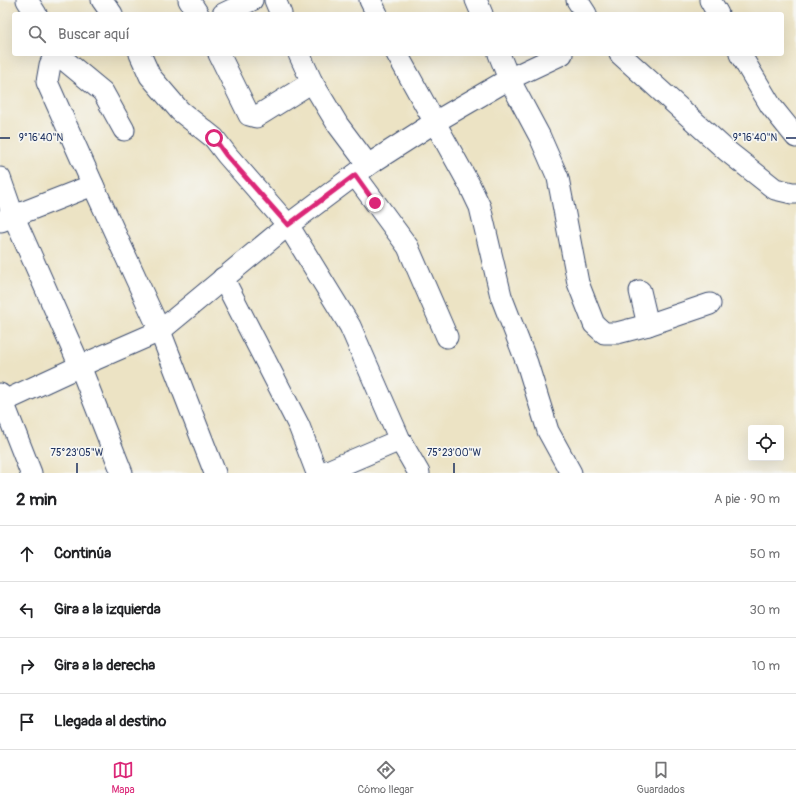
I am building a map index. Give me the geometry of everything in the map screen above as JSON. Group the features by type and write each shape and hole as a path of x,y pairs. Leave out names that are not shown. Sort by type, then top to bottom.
{"street":[{"path":"27,0 35,12"},
{"path":"102,0 111,12"},
{"path":"190,0 197,12"},
{"path":"227,12 252,0"},
{"path":"275,0 280,12"},
{"path":"370,0 375,12"},
{"path":"476,0 481,12"},
{"path":"577,0 585,12"},
{"path":"710,0 717,12"},
{"path":"55,56 50,66 47,82 92,185 160,331 215,473"},
{"path":"58,56 103,92 124,130"},
{"path":"141,56 150,76 180,111 214,138 226,155 288,225 350,326 400,440 419,473"},
{"path":"220,56 249,115 253,117 256,117 312,82"},
{"path":"301,56 312,82 408,247 447,337"},
{"path":"398,56 469,184 480,207 501,296 527,363 548,431 571,473"},
{"path":"500,56 540,137 558,178 578,283 594,324 604,333 617,333 648,325 710,304"},
{"path":"31,473 1,399 160,331 288,225 362,170 435,122 510,79 558,56"},
{"path":"622,56 728,151 775,189 796,193"},
{"path":"741,56 772,106 796,137"},
{"path":"0,178 7,218 80,366 122,473"},
{"path":"7,218 92,185"},
{"path":"223,278 299,426 317,473"},
{"path":"640,291 648,325"},
{"path":"323,473 400,440"}],"route":[{"path":"214,138 226,155 288,225 355,175 375,203"}]}
